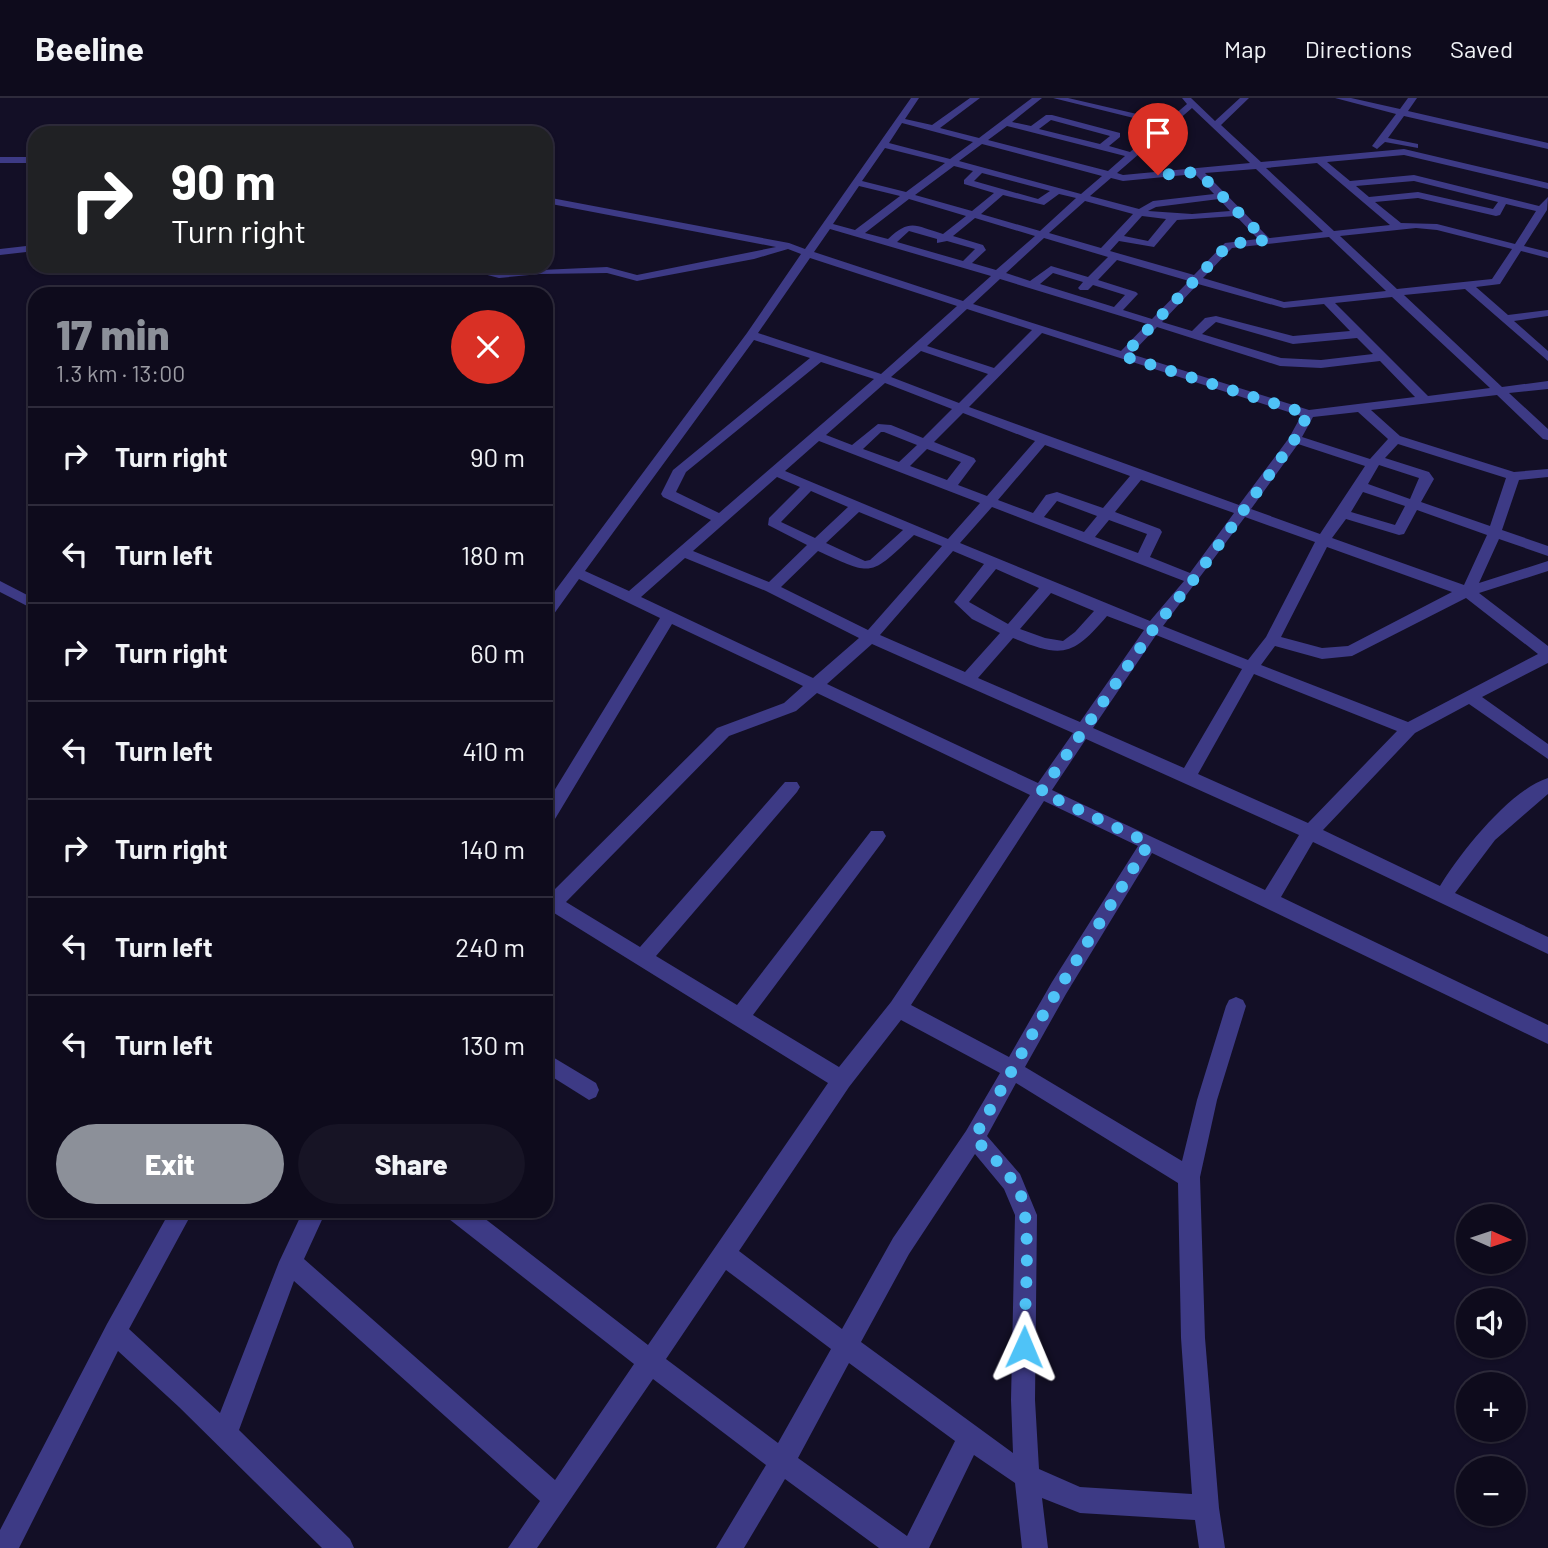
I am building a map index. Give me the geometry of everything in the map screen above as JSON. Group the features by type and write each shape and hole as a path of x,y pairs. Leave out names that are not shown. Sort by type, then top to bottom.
{"street":[{"path":"553,605 751,335 915,98"},
{"path":"934,128 976,98"},
{"path":"859,232 1038,98"},
{"path":"1216,125 1245,98"},
{"path":"1339,98 1548,146"},
{"path":"1371,155 1413,98"},
{"path":"1061,99 1168,124"},
{"path":"630,598 919,347 1041,234 1168,124 1189,101 1548,436"},
{"path":"1133,108 1142,118"},
{"path":"1066,138 1103,109"},
{"path":"1033,130 1049,117 1117,135 1102,148"},
{"path":"900,120 1109,176 1198,172 1406,152 1548,186"},
{"path":"1006,123 1132,155"},
{"path":"1382,139 1548,176"},
{"path":"883,144 1139,213 1174,217 1238,213"},
{"path":"0,160 28,160"},
{"path":"1320,160 1399,227"},
{"path":"981,169 967,182 1038,202 1044,202 1056,190"},
{"path":"1198,172 1266,240"},
{"path":"855,182 1284,305 1395,295 1498,281 1544,211 1414,178 1347,184"},
{"path":"924,253 1000,193"},
{"path":"1367,201 1418,195 1496,213 1504,200"},
{"path":"1103,251 1139,213 1153,204 1222,196"},
{"path":"553,201 789,246 964,305 1308,414 1548,385"},
{"path":"1177,201 1192,217"},
{"path":"1116,237 1150,245 1174,217"},
{"path":"827,225 859,232 1293,364 1321,364 1382,357"},
{"path":"1123,356 1229,244 1399,227 1437,227 1548,255"},
{"path":"890,243 906,228 981,249 964,265"},
{"path":"553,271 607,270 637,278 754,256 789,246"},
{"path":"0,252 28,249"},
{"path":"1074,298 1116,256"},
{"path":"1032,285 1048,269 1132,294 1116,311"},
{"path":"490,273 520,273"},
{"path":"1466,285 1548,357"},
{"path":"1326,301 1423,398"},
{"path":"1505,319 1548,313"},
{"path":"1194,335 1209,320 1216,319 1300,341 1359,334"},
{"path":"901,468 1040,329"},
{"path":"751,335 881,378 1043,440 1468,592 1548,655 1409,729 1310,832 1269,900"},
{"path":"1257,355 1272,335"},
{"path":"1530,341 1548,338"},
{"path":"1300,341 1321,364"},
{"path":"919,347 995,372"},
{"path":"668,494 680,470 818,358"},
{"path":"1359,406 1395,439 1513,476 1548,473"},
{"path":"521,1548 842,1080 898,1009 1041,792 1154,628 1194,579 1241,510 1295,439 1308,414"},
{"path":"854,450 881,427 970,461 949,487"},
{"path":"818,436 1194,579"},
{"path":"1295,439 1426,477 1397,532 1343,514"},
{"path":"1188,776 1250,668 1272,640 1324,539 1375,462 1395,439"},
{"path":"553,898 723,732 740,723 790,707 870,637 1043,440"},
{"path":"774,471 1104,609 1409,729"},
{"path":"1086,539 1139,473"},
{"path":"1468,592 1495,531 1513,476"},
{"path":"643,484 719,519"},
{"path":"808,486 774,521 778,528 863,566 869,566 912,529"},
{"path":"1360,486 1548,551"},
{"path":"1035,520 1051,498 1058,495 1108,512 1155,532 1141,559"},
{"path":"771,588 857,506"},
{"path":"682,552 771,588 967,681 1188,776 1548,946"},
{"path":"993,563 961,602 969,611 1012,632 1057,647 1067,646 1104,609"},
{"path":"1272,640 1319,654 1337,655 1352,651 1449,598 1548,566"},
{"path":"578,573 1548,1035"},
{"path":"0,586 28,601"},
{"path":"967,681 1049,586"},
{"path":"553,808 669,616"},
{"path":"1469,696 1548,753"},
{"path":"1443,897 1461,864 1525,800 1548,785"},
{"path":"642,958 791,787"},
{"path":"741,1016 877,836"},
{"path":"729,1548 781,1463 901,1246 974,1138 1011,1069 1149,843"},
{"path":"553,903 842,1080"},
{"path":"1212,1548 1206,1508 1193,1338 1189,1177 1207,1100 1236,1006"},
{"path":"898,1009 1011,1069 1189,1177"},
{"path":"553,1067 589,1090"},
{"path":"974,1138 1009,1175 1021,1194 1026,1215 1023,1400 1035,1548"},
{"path":"5,1548 115,1332 177,1218"},
{"path":"225,1433 290,1262 312,1218"},
{"path":"466,1218 781,1463 901,1548"},
{"path":"723,1253 970,1437 1027,1475 1066,1496 1080,1500 1206,1508"},
{"path":"290,1262 557,1499"},
{"path":"115,1332 225,1433 341,1548"},
{"path":"915,1548 970,1437"}],"route":[{"path":"1024,1347 1026,1215 1021,1194 1009,1175 974,1138 1047,1008 1149,843 1041,792 1154,628 1194,579 1241,510 1295,439 1308,414 1123,356 1229,244 1266,240 1198,172 1158,175"}]}
